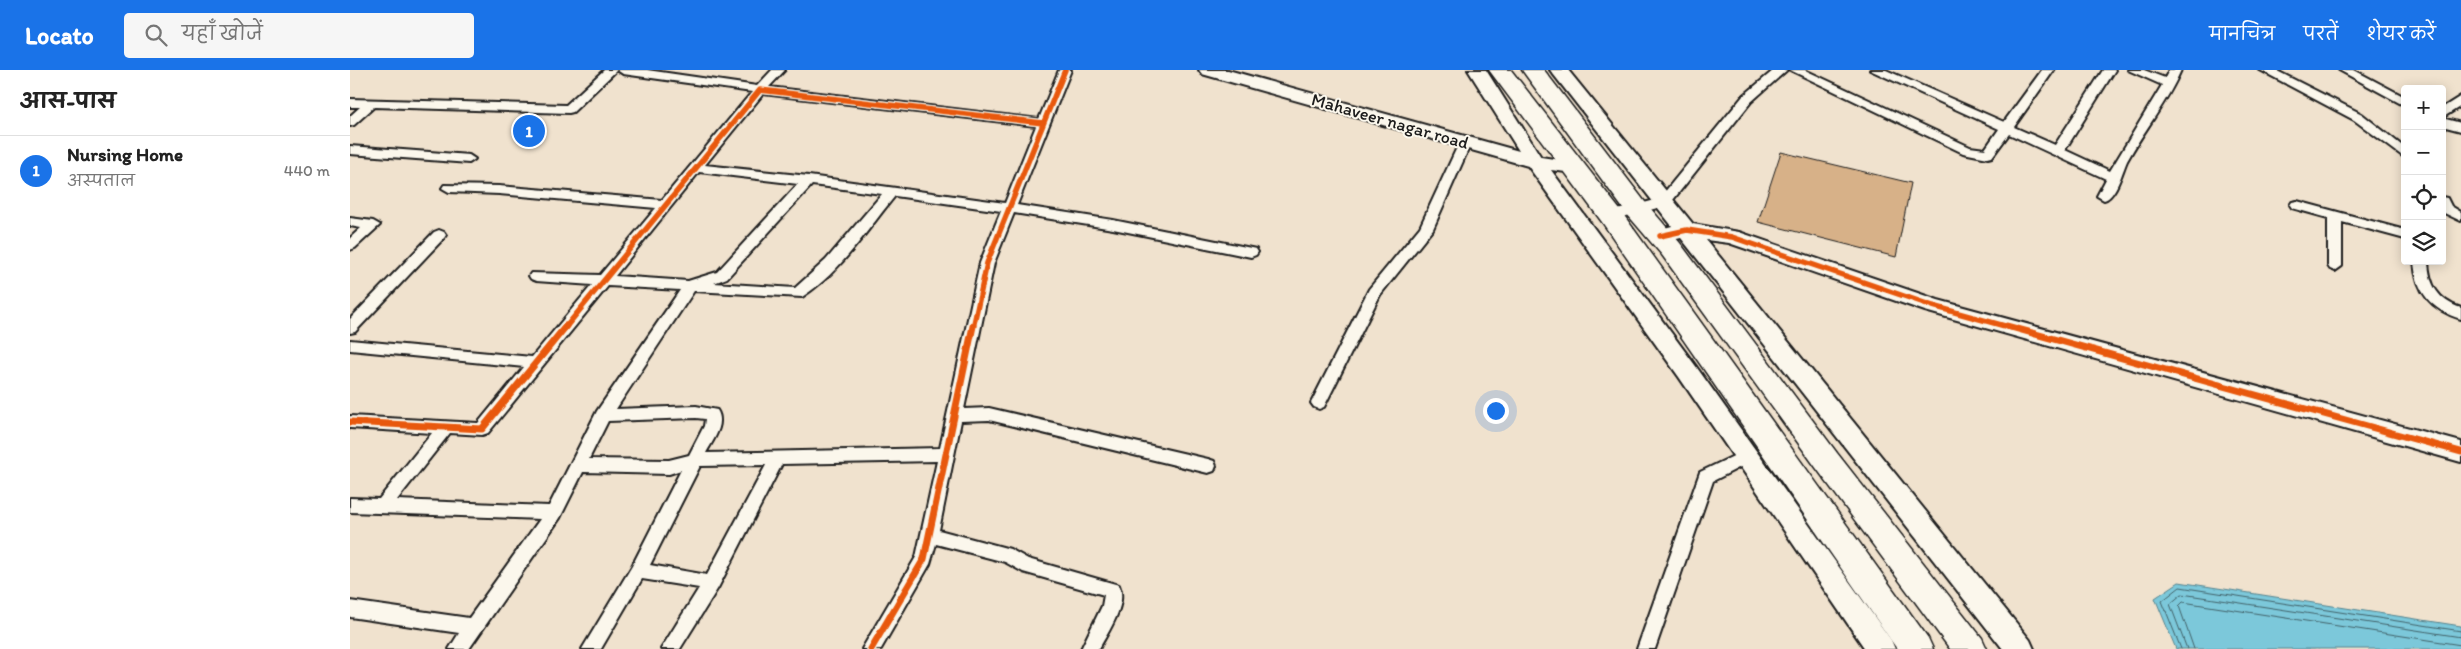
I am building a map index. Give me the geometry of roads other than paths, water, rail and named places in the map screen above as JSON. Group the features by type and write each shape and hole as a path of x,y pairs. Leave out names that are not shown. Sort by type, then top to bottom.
{"highway":[{"path":"1500,70 1573,167 1624,212 1660,236 1827,461 1970,649"},
{"path":"1533,70 1624,212 1916,649"}],"main road":[{"name":"Mahaveer nagar road","path":"1208,70 1535,162 1573,167"},
{"path":"1477,70 1535,162 1746,456 1881,649"},
{"path":"1559,70 2020,649"},
{"path":"1660,236 1687,230 1732,237 1933,306 2461,452"}],"street":[{"path":"350,103 569,110 611,70"},
{"path":"623,70 760,90 1043,123"},
{"path":"680,79 689,70"},
{"path":"350,422 482,428 778,70"},
{"path":"871,649 924,559 988,263 1065,70"},
{"path":"1624,212 1664,202 1747,98 1781,70"},
{"path":"1796,70 1967,150 1988,154 2048,70"},
{"path":"1876,70 2058,151 2113,178"},
{"path":"2058,151 2109,70"},
{"path":"2134,70 2169,84"},
{"path":"2104,196 2169,84 2175,70"},
{"path":"2266,70 2358,117 2401,151"},
{"path":"2345,70 2401,100"},
{"path":"2446,111 2461,100"},
{"path":"350,122 371,104"},
{"path":"2446,123 2461,127"},
{"path":"1319,403 1374,292 1426,229 1465,142"},
{"path":"350,150 469,159"},
{"path":"697,168 809,180 1010,207 1183,237 1251,252"},
{"path":"458,649 554,513 603,416 691,285 722,275 809,180"},
{"path":"449,188 499,190 666,205"},
{"path":"536,276 691,285 780,293 804,290 821,274 892,191"},
{"path":"2297,205 2401,234"},
{"path":"2446,208 2461,217"},
{"path":"2335,217 2335,266"},
{"path":"350,222 373,224 350,245"},
{"path":"350,328 439,235"},
{"path":"2421,265 2421,277 2428,295 2461,314"},
{"path":"350,346 536,363"},
{"path":"591,649 638,571 712,426 713,417 711,414 696,412 603,416"},
{"path":"956,415 989,414 1208,466"},
{"path":"383,506 446,427"},
{"path":"578,465 669,467 694,460 947,454"},
{"path":"1646,649 1706,477 1746,456"},
{"path":"670,649 712,583 778,457"},
{"path":"350,505 554,513"},
{"path":"929,535 1010,556 1023,565 1113,590 1112,606 1090,649"},
{"path":"638,571 712,583"},
{"path":"350,609 474,627"}],"water":[{"path":"2179,582 2461,626 2461,649 2176,649 2155,598"}],"place":[{"name":"Nursing Home","path":"529,131"}]}
